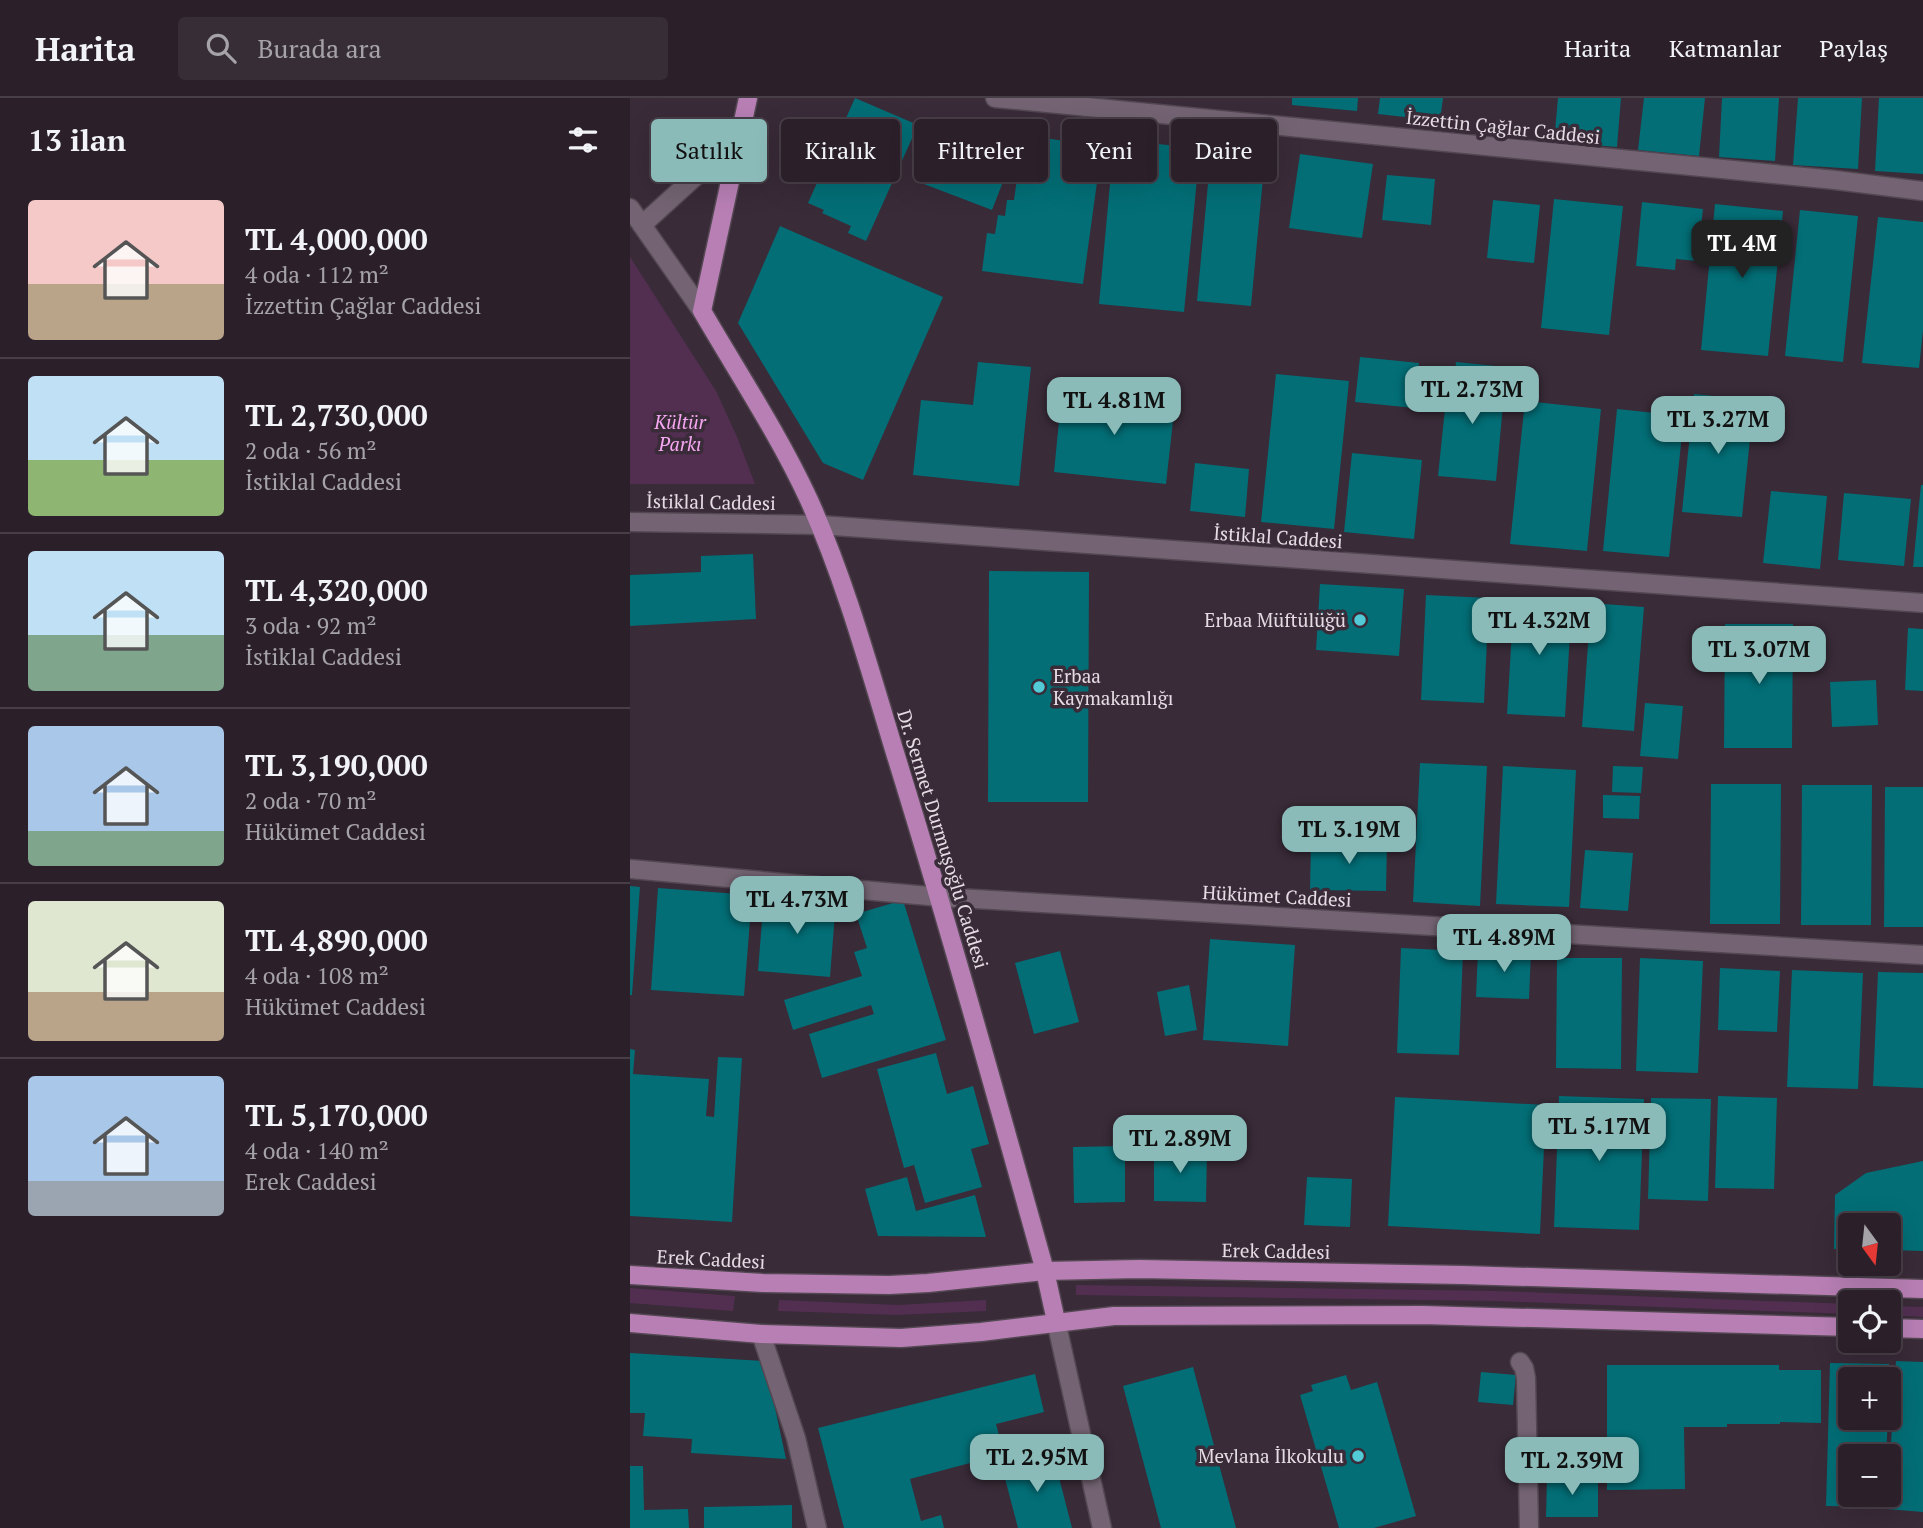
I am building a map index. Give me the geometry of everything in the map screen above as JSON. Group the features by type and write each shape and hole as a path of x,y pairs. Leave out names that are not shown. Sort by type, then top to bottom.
{"main road":[{"path":"744,119 748,98"},
{"path":"702,311 731,182"},
{"name":"Dr. Sermet Durmuşoğlu Caddesi","path":"702,311 794,470 820,525 864,651 940,897 1045,1271 1056,1321"},
{"name":"Erek Caddesi","path":"630,1275 763,1283 889,1285 1045,1271 1139,1269 1449,1274 1923,1289"},
{"path":"630,1323 761,1334 901,1338 981,1332 1114,1316 1423,1315 1838,1327"},
{"path":"1901,1328 1923,1329"}],"street":[{"name":"İzzettin Çağlar Caddesi","path":"995,98 1923,191"},
{"path":"642,225 689,182"},
{"name":"Dr. Sermet Durmuşoğlu Caddesi","path":"630,208 702,311"},
{"name":"İstiklal Caddesi","path":"630,522 820,525 1923,603"},
{"name":"Hükümet Caddesi","path":"630,869 940,897 1923,956"},
{"name":"Dr. Sermet Durmuşoğlu Caddesi","path":"1056,1321 1102,1528"},
{"path":"761,1334 796,1438 817,1528"},
{"path":"1520,1362 1526,1378 1529,1528"}],"green space":[{"name":"Kültür Parkı","path":"630,257 716,391 755,484 630,484"},
{"path":"1076,1285 1497,1291 1838,1304 1838,1314 1495,1301 1076,1295"},
{"path":"630,1288 735,1296 733,1311 630,1303"},
{"path":"779,1300 898,1305 986,1300 986,1311 897,1315 778,1311"},
{"path":"1901,1306 1923,1307 1923,1317 1901,1316"}],"building":[{"path":"855,98 914,123 914,134 900,165 900,119 846,119"},
{"path":"1292,98 1358,98 1357,111 1292,105"},
{"path":"1380,98 1443,98 1440,121 1378,114"},
{"path":"1558,98 1621,98 1617,147 1554,142"},
{"path":"1644,98 1705,98 1699,156 1638,150"},
{"path":"1722,98 1779,98 1775,161 1719,157"},
{"path":"1798,98 1862,98 1858,169 1793,165"},
{"path":"1879,98 1923,98 1923,174 1875,171"},
{"path":"1048,139 1062,141 1062,182 1097,182 1083,284 982,271 987,233 995,234 998,215 1005,216 1007,200 1014,200 1017,182 1048,182"},
{"path":"1157,144 1171,145 1171,182 1197,182 1184,312 1099,304 1110,182 1157,182"},
{"path":"1300,154 1373,164 1362,238 1289,228"},
{"path":"1387,175 1435,179 1431,225 1382,220"},
{"path":"817,182 892,182 866,241 848,233 851,226 822,213 824,210 808,203"},
{"path":"919,182 1003,182 992,210"},
{"path":"1208,182 1263,182 1251,306 1197,301"},
{"path":"1554,199 1623,206 1609,335 1541,328"},
{"path":"1493,200 1540,205 1534,263 1487,258"},
{"path":"1642,202 1703,209 1697,261 1676,259 1675,270 1636,266"},
{"path":"1715,204 1783,211 1768,356 1701,350"},
{"path":"1800,210 1858,216 1843,362 1785,356"},
{"path":"1878,217 1923,222 1923,330 1919,368 1862,363"},
{"path":"780,226 943,297 863,480 823,463 738,323"},
{"path":"1360,357 1419,363 1414,408 1355,402"},
{"path":"978,362 1031,367 1019,486 913,475 921,400 973,405"},
{"path":"1456,362 1496,366 1492,404 1503,405 1496,481 1438,476 1446,399 1452,400"},
{"path":"1276,374 1349,381 1334,529 1261,522"},
{"path":"1062,391 1175,403 1166,484 1054,472"},
{"path":"1694,394 1754,400 1742,517 1682,512"},
{"path":"1525,401 1601,409 1587,551 1510,544"},
{"path":"1617,409 1684,416 1669,557 1603,551"},
{"path":"1352,453 1422,460 1414,539 1344,532"},
{"path":"1195,463 1249,469 1245,517 1190,511"},
{"path":"1921,485 1923,567 1913,567"},
{"path":"1771,491 1827,496 1820,569 1763,563"},
{"path":"1844,493 1911,499 1904,566 1838,560"},
{"path":"753,554 756,619 630,626 630,575 701,572 701,556"},
{"name":"Erbaa Kaymakamlığı","path":"989,571 1089,572 1088,802 988,802"},
{"name":"Erbaa Müftülüğü","path":"1320,584 1404,589 1399,656 1316,650"},
{"path":"1426,595 1489,598 1484,703 1421,700"},
{"path":"1514,597 1572,600 1565,717 1507,714"},
{"path":"1591,603 1644,607 1634,731 1582,727"},
{"path":"1725,624 1793,624 1792,748 1724,748"},
{"path":"1908,628 1923,629 1923,691 1905,690"},
{"path":"1876,680 1878,725 1832,727 1830,682"},
{"path":"1645,703 1683,706 1678,759 1640,756"},
{"path":"1420,763 1487,766 1480,906 1413,902"},
{"path":"1503,766 1576,770 1569,907 1496,904"},
{"path":"1613,766 1643,767 1641,793 1612,792"},
{"path":"1711,784 1781,784 1780,924 1710,924"},
{"path":"1802,785 1872,785 1871,925 1801,925"},
{"path":"1885,787 1923,787 1923,927 1884,927"},
{"path":"1603,795 1640,796 1639,819 1603,818"},
{"path":"1311,840 1387,841 1386,891 1310,890"},
{"path":"1585,850 1633,853 1628,911 1580,908"},
{"path":"630,886 640,887 632,995 630,995"},
{"path":"658,888 752,895 744,996 651,990"},
{"path":"764,896 836,901 830,977 758,971"},
{"path":"903,900 946,1040 822,1078 809,1034 874,1014 871,1005 793,1030 784,1000 862,976 854,952 867,948 856,914"},
{"path":"1210,939 1295,945 1288,1046 1203,1040"},
{"path":"1401,948 1463,951 1459,1055 1397,1053"},
{"path":"1478,950 1531,952 1529,999 1476,997"},
{"path":"1060,951 1079,1022 1034,1034 1015,963"},
{"path":"1557,958 1622,958 1621,1069 1556,1068"},
{"path":"1640,958 1703,961 1698,1073 1636,1071"},
{"path":"1720,968 1780,971 1777,1032 1718,1030"},
{"path":"1792,970 1863,973 1858,1089 1787,1087"},
{"path":"1878,972 1923,973 1923,1088 1873,1086"},
{"path":"1189,985 1197,1030 1165,1036 1157,992"},
{"path":"630,1049 635,1050 633,1074 709,1079 706,1116 714,1117 718,1057 742,1058 732,1222 630,1216"},
{"path":"936,1053 947,1094 973,1086 989,1144 971,1149 982,1187 925,1203 914,1165 904,1168 877,1069"},
{"path":"1559,1096 1644,1099 1639,1230 1554,1227"},
{"path":"1718,1096 1777,1098 1774,1189 1715,1188"},
{"path":"1395,1097 1546,1105 1540,1234 1388,1226"},
{"path":"1651,1098 1711,1099 1708,1201 1648,1199"},
{"path":"1125,1146 1125,1202 1074,1203 1073,1147"},
{"path":"1154,1149 1207,1150 1206,1202 1154,1201"},
{"path":"1923,1161 1923,1251 1901,1250 1901,1213 1838,1213 1838,1249 1834,1249 1835,1195 1866,1173"},
{"path":"907,1177 916,1211 975,1195 986,1237 878,1236 865,1189"},
{"path":"1307,1177 1352,1179 1350,1227 1304,1225"},
{"path":"630,1353 765,1361 786,1459 691,1453 692,1439 643,1436 645,1413 630,1413"},
{"path":"1896,1361 1923,1362 1923,1512 1887,1509 1901,1507 1901,1444 1891,1444 1892,1430 1901,1430 1901,1367 1896,1367"},
{"path":"1830,1363 1889,1364 1889,1367 1838,1367 1838,1430 1887,1430 1887,1444 1838,1444 1838,1506 1826,1506"},
{"path":"1607,1365 1779,1365 1779,1370 1821,1370 1821,1423 1780,1422 1727,1424 1727,1427 1684,1427 1685,1489 1607,1490"},
{"path":"1193,1367 1236,1528 1161,1528 1123,1386"},
{"path":"1481,1372 1516,1375 1513,1405 1478,1402"},
{"path":"1035,1374 1044,1412 996,1424 1004,1454 910,1479 921,1521 941,1515 944,1528 844,1528 818,1428"},
{"name":"Mevlana İlkokulu","path":"1346,1375 1351,1390 1377,1382 1416,1516 1374,1528 1339,1528 1300,1395 1313,1391 1311,1385"},
{"path":"1053,1454 1072,1528 1018,1528 1002,1467"},
{"path":"630,1466 643,1466 644,1510 688,1509 689,1528 630,1528"},
{"path":"1547,1477 1598,1477 1598,1517 1546,1517"},
{"path":"792,1505 792,1528 704,1528 704,1507"}],"place":[{"name":"Erbaa Müftülüğü","path":"1360,620"},
{"name":"Erbaa Kaymakamlığı","path":"1039,687"},
{"name":"Mevlana İlkokulu","path":"1358,1456"}]}
